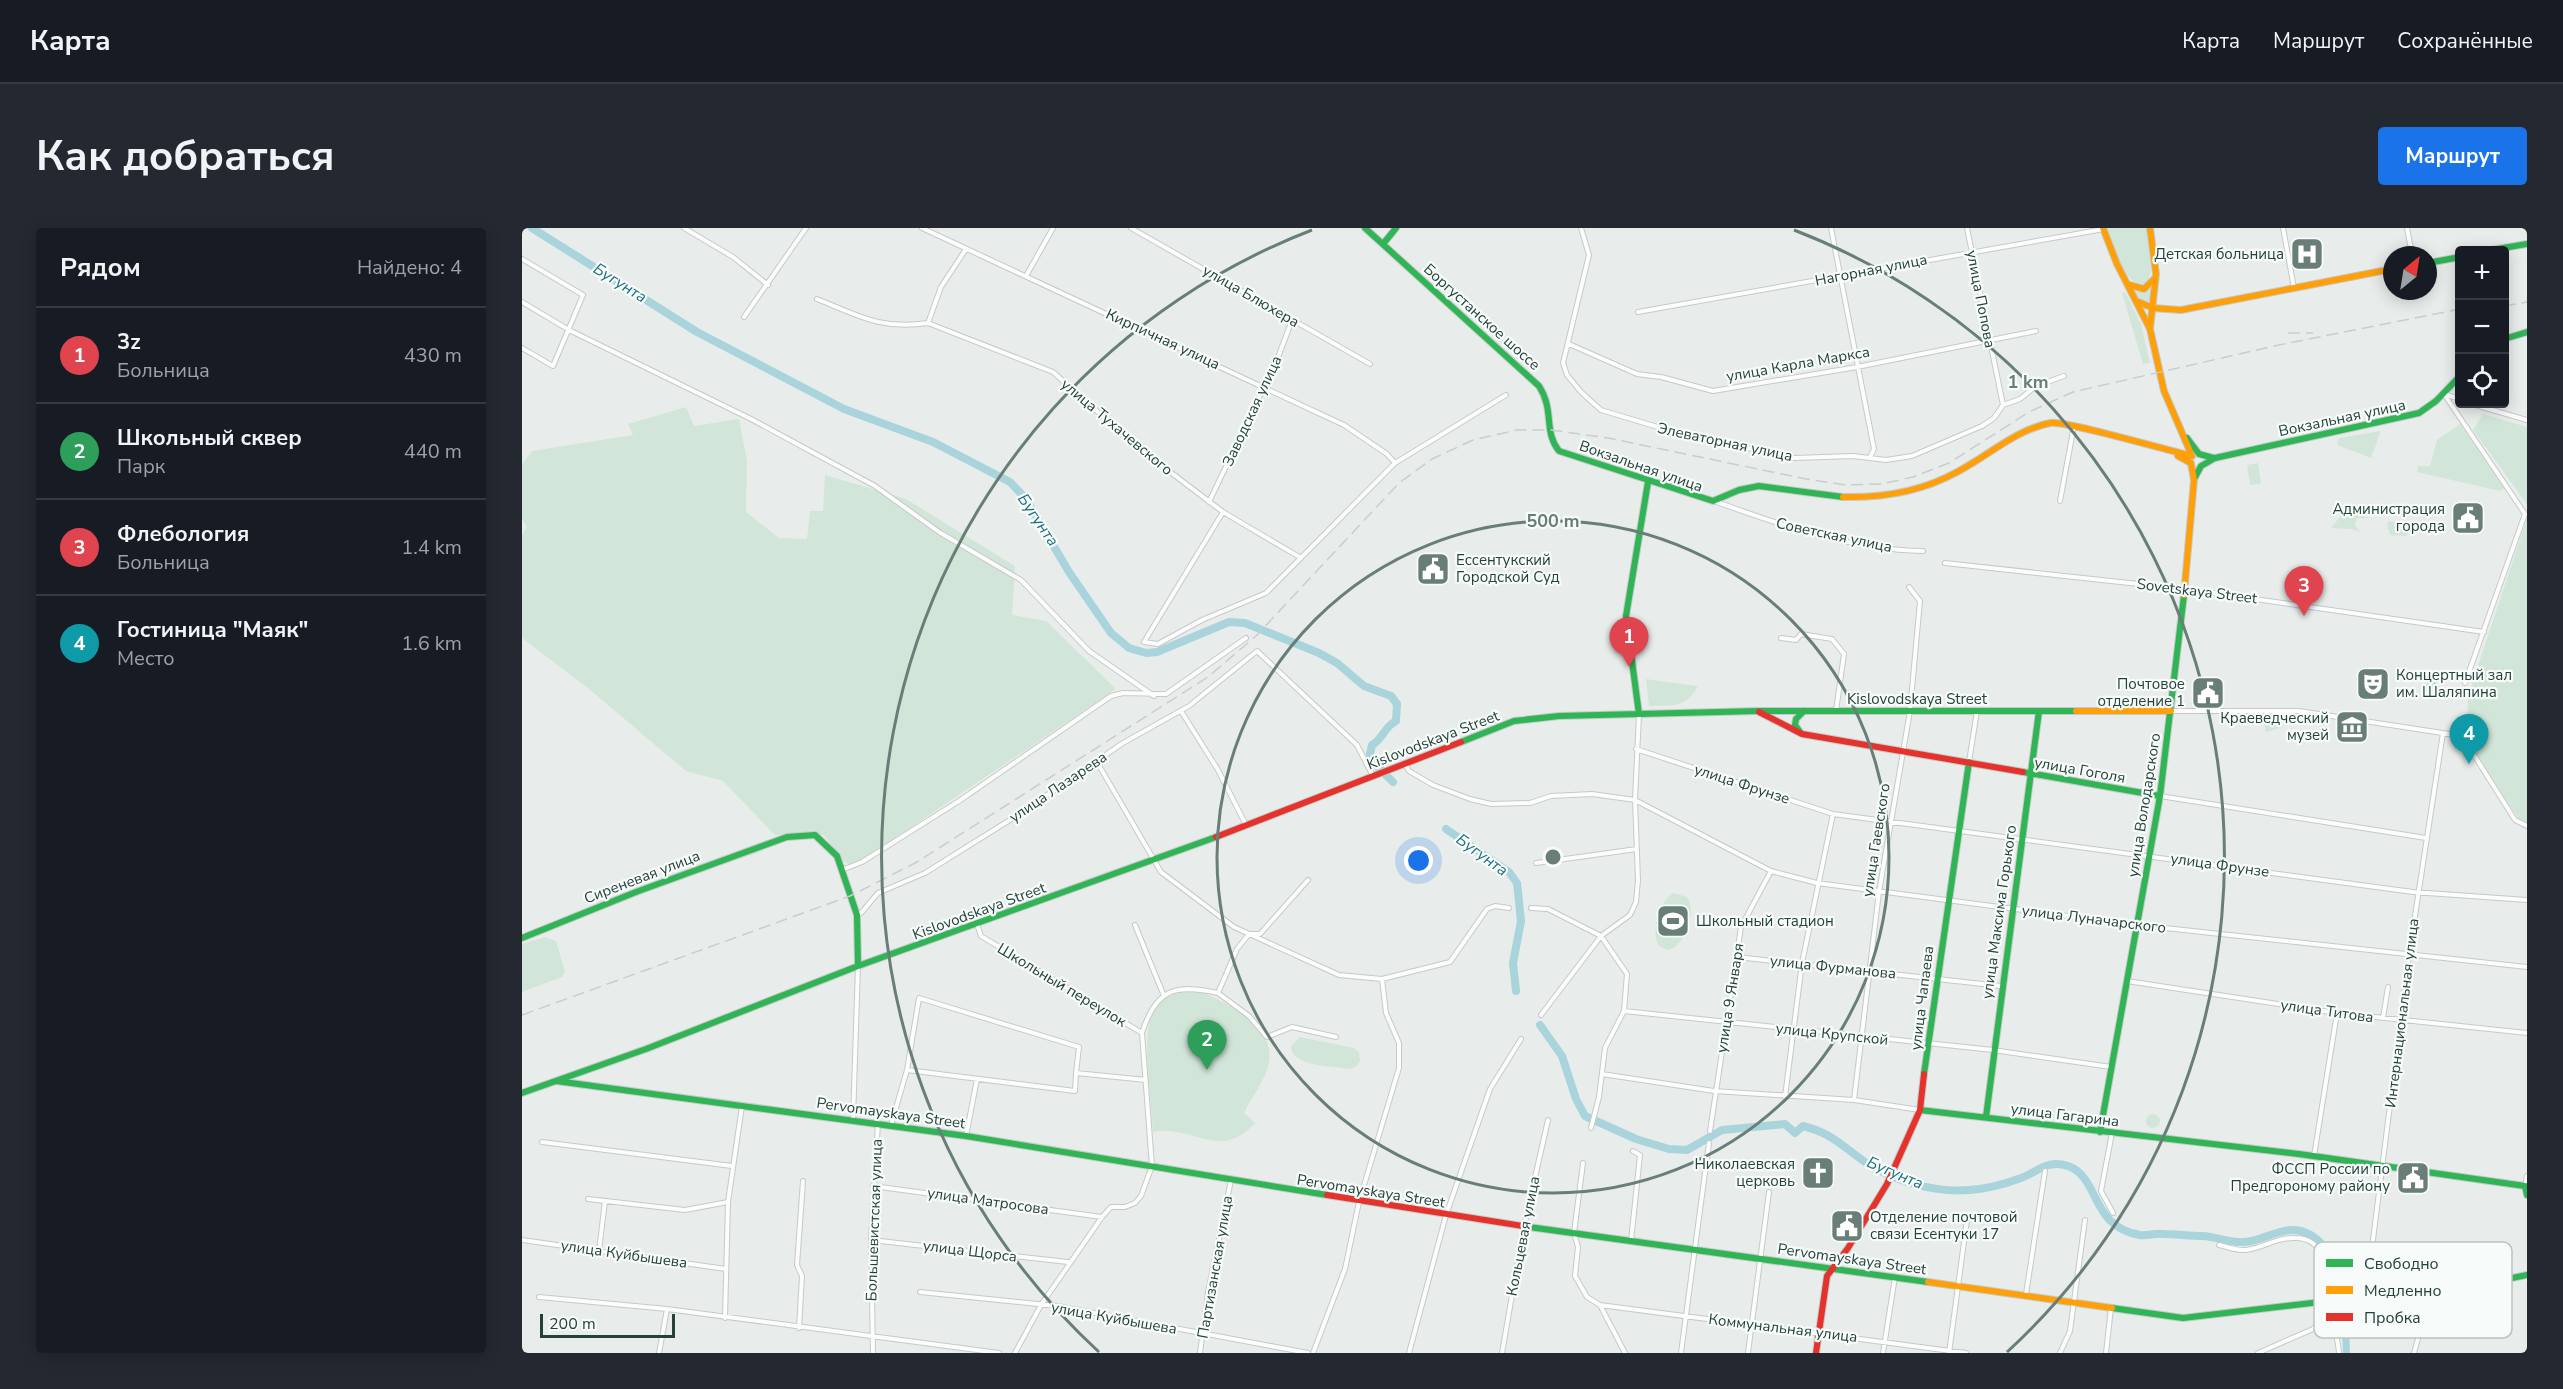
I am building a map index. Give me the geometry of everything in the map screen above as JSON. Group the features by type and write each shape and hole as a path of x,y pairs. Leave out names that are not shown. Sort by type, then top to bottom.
{"street":[{"path":"684,228 733,257 768,285"},
{"path":"744,317 806,228"},
{"name":"Кирпичная улица","path":"922,228 1344,425 1387,454 1395,463"},
{"path":"1026,276 1053,228"},
{"name":"улица Блюхера","path":"1131,228 1370,364"},
{"name":"Боргустанское шоссе","path":"1365,228 1539,386 1550,408 1551,441"},
{"path":"1383,244 1396,228"},
{"name":"Элеваторная улица","path":"1581,228 1589,255 1563,363 1567,375 1592,403 1613,414 1681,434 1794,458 1879,457 1886,460 1912,456 1982,426 1995,418 2003,405 2020,399 2036,386 2064,376"},
{"path":"1831,228 1857,367 1874,448 1879,457"},
{"name":"улица Попова","path":"1967,228 2003,405"},
{"path":"2150,228 2156,274 2150,329"},
{"path":"2283,228 2294,288"},
{"path":"2407,228 2410,246"},
{"path":"2103,229 2150,329 2164,391 2194,458 2195,467 2215,458"},
{"name":"Нагорная улица","path":"1638,312 2103,229"},
{"path":"2509,247 2527,244"},
{"path":"928,322 941,287 966,249"},
{"path":"2437,260 2455,257"},
{"path":"522,259 583,295 553,366 522,348"},
{"path":"2136,301 2153,308 2181,310 2383,271"},
{"path":"2128,285 2144,289 2153,282 2156,274"},
{"name":"улица Тухачевского","path":"817,299 882,325 907,326 928,322 1053,372 1135,445 1209,502 1301,558"},
{"path":"522,302 569,330 751,419 875,486 939,532 1021,580 1089,651 1154,696"},
{"name":"Заводская улица","path":"1209,502 1264,387 1292,320"},
{"name":"улица Карла Маркса","path":"1569,344 1637,374 1661,377 1713,391 1857,367 2036,331"},
{"path":"2509,338 2527,332"},
{"name":"Вокзальная улица","path":"2215,458 2411,416 2426,409 2455,382"},
{"path":"2444,394 2455,397"},
{"path":"2444,394 2525,514 2465,683"},
{"path":"1223,512 1144,642 1158,644 1202,620 1266,593 1395,463 1506,395"},
{"path":"2486,408 2527,420"},
{"name":"Вокзальная улица","path":"1551,441 1558,451 1648,482 1713,501 1739,489 1759,486 1837,497 1869,498 1908,492 1956,473 2033,427 2052,422 2194,458"},
{"path":"2060,501 2074,426"},
{"path":"1870,457 1874,448"},
{"path":"2194,458 2215,458"},
{"path":"2194,458 2204,460 2194,480"},
{"path":"2194,458 2194,480"},
{"name":"улица Володарского","path":"2100,1132 2160,796 2185,589 2194,480"},
{"path":"1541,1015 1601,936 1630,915 1636,902 1635,800 1639,714 1626,616 1640,547 1648,482"},
{"name":"Советская улица","path":"1713,501 1796,529 1861,543 1923,551"},
{"name":"Sovetskaya Street","path":"1945,563 2185,589 2484,632"},
{"name":"улица Гаевского","path":"1854,1100 1879,892 1910,711 1921,610 1920,601 1909,587"},
{"path":"1781,638 1796,640 1801,634 1832,639 1844,654 1836,711"},
{"path":"853,1120 858,966 857,915 841,870 862,862 959,801 1111,696 1123,693 1154,696 1166,694 1246,638"},
{"name":"улица Лазарева","path":"857,915 878,893 925,873 1123,743 1181,711 1257,651 1357,745 1373,776"},
{"path":"1181,711 1218,770 1246,825"},
{"name":"Kislovodskaya Street","path":"522,1093 858,966 1152,861 1514,721 1559,716 1758,711 2299,711 2462,736 2515,820 2527,826"},
{"name":"улица Гоголя","path":"1758,711 1802,734 2160,796 2426,838"},
{"path":"1802,734 1795,725 1796,719 1804,711"},
{"name":"улица Чапаева","path":"1833,1267 1887,1184 1920,1110 1936,978 1977,711"},
{"name":"улица Максима Горького","path":"1986,1117 2001,986 2039,711"},
{"name":"Интернациональная улица","path":"2372,1242 2409,955 2443,733"},
{"name":"улица Фрунзе","path":"1636,749 1833,814 1892,820 2021,841 2419,892 2527,900"},
{"path":"1097,762 1152,861 1168,878 1226,921 1338,975 1382,979 1450,962 1487,909 1494,906 1509,908"},
{"name":"улица Луначарского","path":"1405,764 1409,771 1433,785 1491,804 1530,803 1551,796 1592,794 1635,800 1771,871 1817,883 1947,902 2137,925 2527,967"},
{"path":"1785,1097 1802,963 1833,814"},
{"name":"Сиреневая улица","path":"522,938 636,892 787,837 815,835 837,856 841,870"},
{"path":"1536,863 1637,849"},
{"name":"улица 9 Января","path":"1710,1131 1714,1091 1741,927 1771,871"},
{"path":"1249,934 1260,934 1308,879"},
{"path":"1531,908 1548,909 1601,936 1627,974 1624,1011 1605,1048 1591,1128"},
{"name":"Школьный переулок","path":"977,924 981,936 1142,1033 1152,1166 1141,1196 1135,1203 1112,1208 1102,1216"},
{"path":"1135,925 1165,996"},
{"path":"1218,993 1237,949 1249,934"},
{"name":"улица Фурманова","path":"1737,957 2001,986"},
{"path":"1313,1353 1345,1269 1359,1202 1399,1068 1399,1043 1386,1013 1382,979"},
{"name":"улица Титова","path":"2127,981 2337,1013 2527,1033"},
{"path":"1142,1033 1150,1013 1165,996 1184,987 1218,993 1249,1016 1267,1037 1292,1027 1336,1037"},
{"path":"2383,1018 2388,987"},
{"path":"891,1125 907,1070 920,998 1079,1047 1075,1091 907,1070"},
{"name":"улица Крупской","path":"1624,1011 1928,1045 1993,1050 2112,1068"},
{"path":"2314,1156 2337,1013"},
{"path":"1409,1353 1446,1215 1490,1089 1521,1039"},
{"path":"1076,1073 1146,1080"},
{"name":"улица Гагарина","path":"1602,1074 1714,1091 1854,1100 2100,1132 2314,1156 2525,1186"},
{"path":"966,1136 977,1079"},
{"name":"Pervomayskaya Street","path":"556,1081 891,1125 1446,1215 1833,1267 1959,1287 2072,1300 2110,1308 2183,1318 2314,1301"},
{"path":"725,1318 728,1202 742,1106"},
{"name":"Кольцевая улица","path":"1502,1353 1524,1226 1548,1120"},
{"name":"Большевистская улица","path":"873,1353 871,1240 878,1124"},
{"path":"2112,1133 2101,1191 2113,1213"},
{"path":"542,1142 732,1166"},
{"path":"1681,1353 1709,1143"},
{"path":"1631,1241 1640,1155 1634,1150"},
{"path":"1583,1163 1574,1233 1578,1247 1575,1276 1587,1298 1600,1305 1625,1353"},
{"path":"2026,1294 2045,1171"},
{"path":"2527,1176 2525,1186 2527,1196"},
{"name":"Партизанская улица","path":"1200,1353 1231,1180"},
{"path":"799,1328 802,1276 797,1265 803,1181"},
{"name":"улица Матросова","path":"873,1186 1102,1216"},
{"path":"1748,1353 1769,1192"},
{"path":"588,1199 685,1210 728,1202"},
{"path":"599,1251 605,1201"},
{"path":"1015,1353 1041,1305 1102,1216"},
{"path":"1949,1352 1967,1220"},
{"path":"2060,1353 2070,1331 2072,1300 2085,1220"},
{"path":"2219,1245 2249,1250 2270,1241 2297,1237 2314,1246"},
{"name":"улица Куйбышева","path":"522,1240 726,1269"},
{"name":"улица Щорса","path":"871,1240 1069,1262"},
{"path":"1816,1353 1825,1282 1833,1267"},
{"name":"Pervomayskaya Street","path":"2512,1278 2527,1275"},
{"path":"1883,1353 1895,1277"},
{"name":"улица Куйбышева","path":"920,1292 1041,1305 1308,1353"},
{"path":"539,1297 667,1309 999,1353"},
{"name":"Коммунальная улица","path":"1600,1305 1966,1353"},
{"path":"2106,1353 2110,1308"},
{"path":"659,1353 667,1309"},
{"path":"2258,1353 2266,1352 2314,1328"},
{"path":"2338,1338 2339,1353"},
{"path":"2414,1353 2418,1338"}],"green space":[{"path":"2107,228 2148,228 2153,261 2148,283 2141,286 2123,269 2111,244"},
{"path":"2153,286 2151,301 2140,302 2135,291 2143,292"},
{"path":"2125,292 2141,324 2150,363 2143,364 2122,293"},
{"path":"686,407 694,426 739,419 747,461 746,512 779,538 807,539 810,511 823,511 825,475 906,499 1015,566 1012,615 1046,621 1116,689 861,861 849,864 844,862 824,835 775,835 723,781 686,771 589,689 522,638 522,536 527,527 522,519 522,465 532,451 633,435 628,424"},
{"path":"2483,414 2527,427 2527,504 2473,430"},
{"path":"2460,424 2504,488 2500,491 2417,472 2418,466 2430,466 2437,440"},
{"path":"2381,431 2371,458 2337,445 2339,438"},
{"path":"2258,463 2261,484 2250,485 2247,465"},
{"path":"2344,512 2370,518 2357,518 2355,526 2361,532 2331,528"},
{"path":"2527,518 2527,823 2518,818 2461,730 2467,723 2468,696"},
{"path":"2389,521 2411,525 2414,529 2406,536 2390,535 2387,524"},
{"path":"1646,679 1698,686 1683,702 1649,706"},
{"path":"2264,713 2313,714 2312,718 2264,715"},
{"path":"2263,718 2277,719 2283,727 2266,732"},
{"name":"Школьный стадион","path":"1674,893 1687,897 1691,911 1684,936 1680,942 1668,950 1659,946 1656,940 1656,925 1664,902"},
{"path":"545,937 556,941 565,972 562,977 522,992 522,944"},
{"path":"1196,990 1220,1000 1246,1016 1265,1037 1269,1050 1267,1069 1244,1113 1255,1123 1230,1140 1207,1140 1168,1131 1153,1132 1147,1056 1151,1016 1166,998"},
{"path":"1300,1037 1354,1048 1359,1052 1360,1061 1357,1066 1350,1069 1305,1062 1293,1053 1291,1046"},
{"path":"2153,1114 2158,1116 2160,1121 2158,1126 2153,1128 2148,1126 2146,1121 2148,1116"}],"water":[{"path":"2433,679 2443,691 2431,700 2421,688"},
{"path":"2342,1338 2349,1338 2350,1353 2343,1353"}],"waterway":[{"name":"Бугунта","path":"532,228 697,332 844,409 933,442 1010,482 1026,499 1069,572 1111,633 1129,648 1146,653 1157,652 1229,622 1245,623 1319,653 1337,663 1364,686 1391,696 1397,704 1396,721 1372,745 1369,758 1393,782"},
{"name":"Бугунта","path":"1446,829 1509,872 1517,883 1521,921 1513,963 1516,991"},
{"name":"Бугунта","path":"1540,1025 1562,1056 1576,1099 1585,1116 1636,1139 1669,1149 1687,1150 1722,1130 1785,1124 1795,1133 1803,1126 1829,1136 1865,1162 1888,1175 1942,1190 1987,1188 2025,1176 2048,1165 2068,1166 2086,1181 2112,1222 2124,1230 2140,1235 2203,1236 2239,1242 2252,1241 2292,1230 2309,1234 2320,1242"}],"railway":[{"path":"2509,305 2527,302"},
{"path":"522,1015 850,896 917,862 1208,677 1256,636 1399,483 1432,459 1473,440 1517,430 1551,430 1608,438 1806,479 1846,485 1882,484 1913,477 1949,463 2029,412 2073,392 2279,345 2455,310"},
{"path":"2288,333 2313,333"}],"traffic: fast":[{"path":"1365,228 1539,386 1547,404 1551,436 1559,451 1713,501 1739,490 1759,486 1843,497"},
{"path":"1383,244 1396,228"},
{"path":"2509,247 2527,244"},
{"path":"2437,261 2455,258"},
{"path":"2509,337 2527,332"},
{"path":"2194,479 2201,466 2215,458 2419,413 2436,401 2455,381"},
{"path":"2187,438 2199,454 2214,458"},
{"path":"1639,714 1626,616 1648,482"},
{"path":"2100,1132 2160,796 2184,595"},
{"path":"1461,742 1514,721 1559,716 1758,711 2076,711"},
{"path":"1800,732 1795,725 1796,719 1804,711"},
{"path":"1986,1117 2039,711"},
{"path":"1924,1074 1969,762"},
{"path":"2023,772 2160,796"},
{"path":"522,938 636,892 787,837 815,835 837,856 857,915 858,966"},
{"path":"522,1093 646,1049 858,966 1216,837"},
{"path":"556,1081 966,1136 1327,1195"},
{"path":"1920,1110 2299,1154 2525,1186 2527,1195"},
{"path":"1529,1227 1928,1282"},
{"path":"2512,1278 2527,1275"},
{"path":"2112,1308 2183,1318 2314,1303"}],"traffic: slow":[{"path":"2103,228 2117,264 2150,329 2164,391 2192,456"},
{"path":"2150,228 2156,274 2150,329"},
{"path":"2136,301 2153,308 2181,310 2383,271"},
{"path":"2130,285 2144,289 2154,279"},
{"path":"1843,497 1887,495 1930,484 1968,466 2025,431 2050,423 2095,431 2192,456"},
{"path":"2178,456 2191,463 2194,480 2184,595"},
{"path":"2076,711 2171,711"},
{"path":"1928,1282 2112,1308"}],"traffic: jam":[{"path":"1759,712 1802,734 2023,772"},
{"path":"1216,837 1461,742"},
{"path":"1816,1353 1827,1276 1848,1248 1887,1184 1920,1110 1924,1074"},
{"path":"1327,1195 1529,1227"}],"place":[{"name":"Детская больница","path":"2307,254"},
{"name":"Администрация города","path":"2468,518"},
{"name":"Ессентукский Городской Суд","path":"1433,569"},
{"name":"Флебология","path":"2304,616"},
{"name":"3z","path":"1629,667"},
{"name":"Концертный зал им. Шаляпина","path":"2373,684"},
{"name":"Почтовое отделение 1","path":"2208,693"},
{"name":"Краеведческий музей","path":"2352,727"},
{"name":"Гостиница \"Маяк\"","path":"2469,764"},
{"name":"Школьный стадион","path":"1673,921"},
{"name":"Школьный сквер","path":"1207,1070"},
{"name":"Николаевская церковь","path":"1818,1173"},
{"name":"ФССП России по Предгороному району","path":"2413,1178"},
{"name":"Отделение почтовой связи Есентуки 17","path":"1847,1226"}]}
